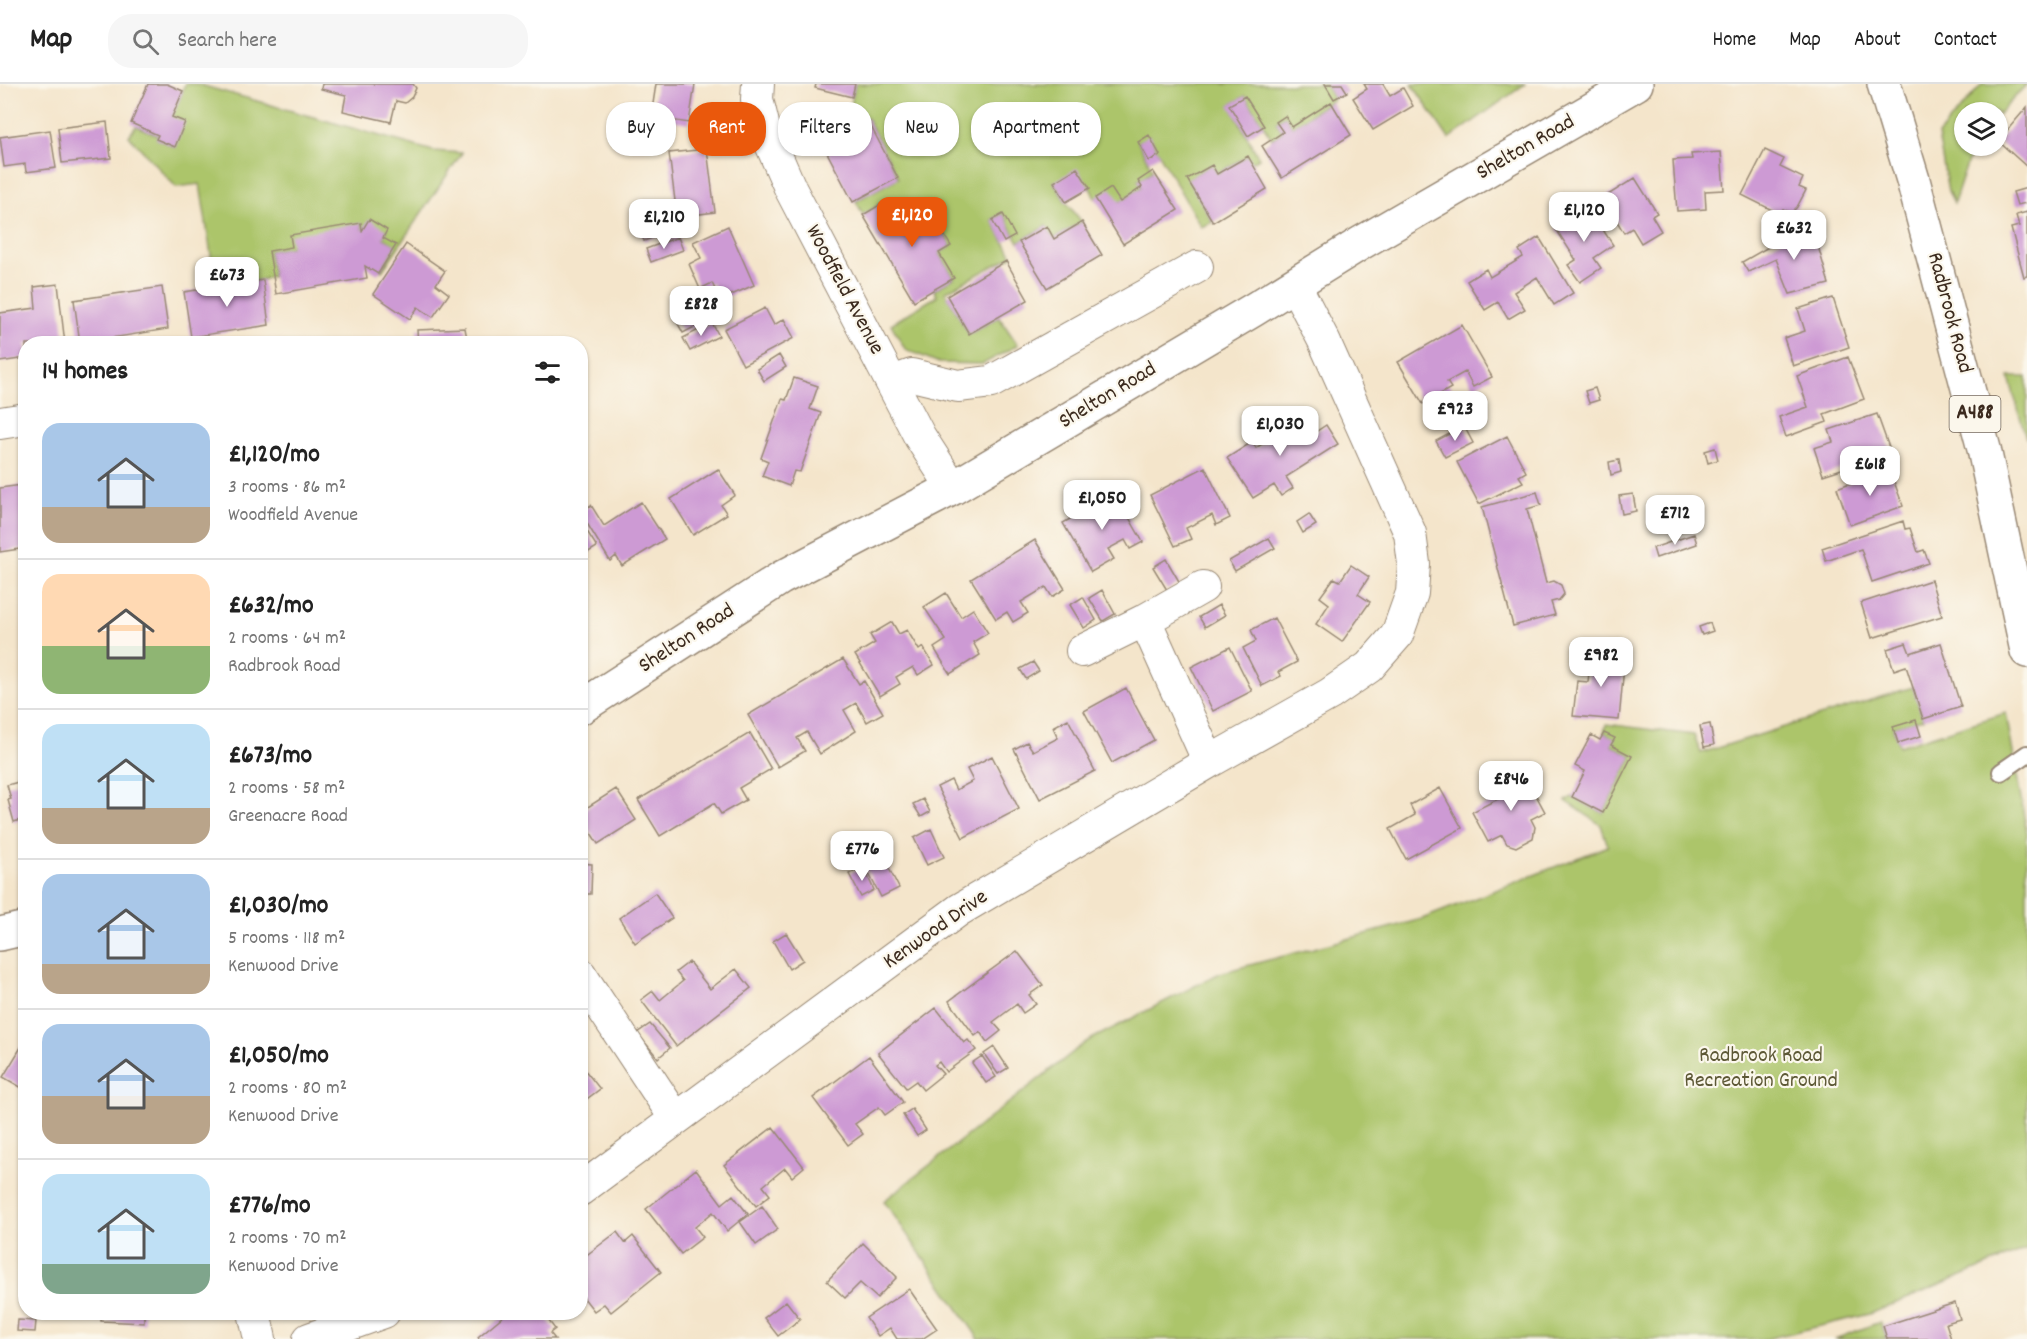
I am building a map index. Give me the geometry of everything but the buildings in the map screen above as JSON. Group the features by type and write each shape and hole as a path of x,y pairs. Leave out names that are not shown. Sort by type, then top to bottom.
{"main road":[{"name":"Shelton Road","path":"588,703 780,578 952,488 1295,285 1361,243 1636,84"},
{"name":"Radbrook Road","path":"1884,84 1921,210 1984,448 2027,651"},
{"path":"0,934 18,930"}],"street":[{"name":"Woodfield Avenue","path":"758,84 757,99 764,128 791,190 920,437 952,488"},
{"path":"892,382 912,375 958,386 990,382 1197,267"},
{"name":"Kenwood Drive","path":"588,1184 959,910 1209,762 1330,694 1369,667 1397,635 1412,593 1414,564 1410,532 1324,341 1295,285"},
{"path":"0,423 18,420"},
{"path":"1082,651 1145,620 1203,587"},
{"path":"1145,620 1209,762"},
{"path":"588,986 676,1119"},
{"path":"256,1320 260,1339"},
{"path":"309,1339 362,1320"}],"lane":[{"path":"2001,772 2027,754"}],"green space":[{"path":"185,84 197,84 433,151 462,153 382,271 380,270 395,245 383,238 387,230 362,231 361,224 292,247 269,251 273,276 262,280 216,287 200,184 176,187 129,136 136,126 158,135 157,139 175,147 172,117"},
{"path":"855,84 1325,84 1334,99 1292,127 1285,116 1276,122 1283,132 1272,139 1245,96 1230,105 1259,158 1251,163 1247,156 1217,174 1212,165 1188,179 1213,222 1201,227 1149,136 1138,142 1153,171 1138,180 1142,187 1120,202 1095,198 1090,188 1054,182 1082,222 1054,239 1046,226 1019,242 1003,214 992,220 1012,256 945,292 969,334 999,317 1018,345 983,364 939,363 905,349 891,324 937,296 934,290 954,278 939,253 951,246 940,228 936,230 921,205 896,219 886,201 863,215 856,201 898,178 887,156 959,156 959,102 884,102 884,151 872,128 872,102 852,102"},
{"path":"1412,84 1525,84 1449,139"},
{"path":"1982,84 2027,84 2008,104 2008,102 1966,102"},
{"path":"1954,116 1954,156 1970,156 1954,203 1948,191 1938,135"},
{"path":"2009,377 2027,377 2027,438 2026,438"},
{"name":"Radbrook Road Recreation Ground","path":"1913,687 1923,719 1893,727 1899,746 2006,713 2027,833 2027,1249 1870,1314 1766,1339 979,1339 884,1201 1086,1042 1220,973 1422,919 1608,846 1601,825 1566,801 1572,797 1603,813 1632,756 1611,745 1614,738 1604,733 1606,724 1694,735 1701,753"},
{"path":"1880,1322 1887,1339 1835,1339"}]}
